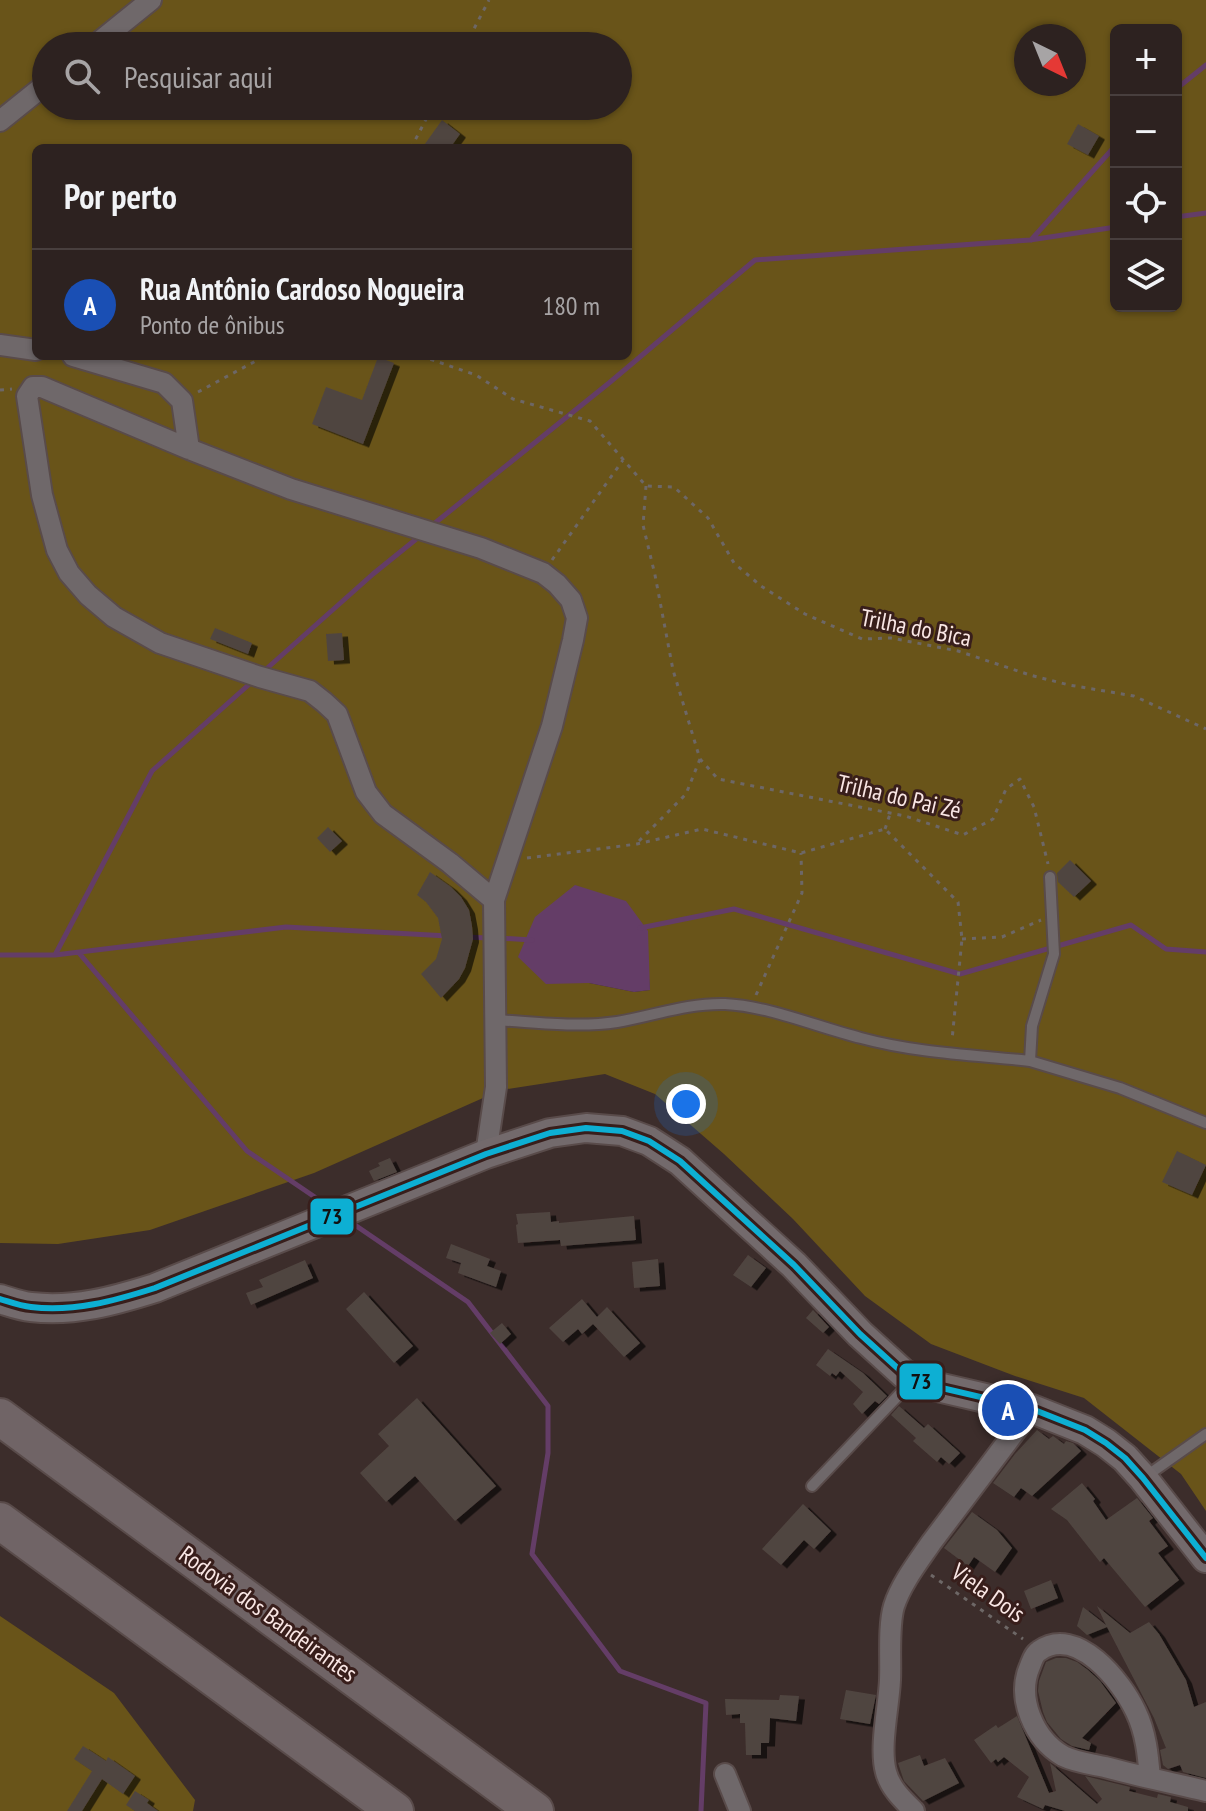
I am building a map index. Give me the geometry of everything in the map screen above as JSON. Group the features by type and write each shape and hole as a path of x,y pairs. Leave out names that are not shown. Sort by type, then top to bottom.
{"highway":[{"name":"Rodovia dos Bandeirantes","path":"0,1417 535,1811"},
{"path":"0,1521 395,1811"}],"main road":[{"path":"0,1299 28,1307 66,1309 108,1303 155,1288 486,1154 550,1133 586,1128 622,1131 649,1141 680,1161 794,1265 893,1364 914,1379 1032,1409 1085,1430 1106,1443 1143,1478 1206,1558"}],"street":[{"path":"111,32 151,0"},
{"path":"0,121 32,95"},
{"path":"0,345 32,349"},
{"path":"86,360 164,383 182,401 189,449"},
{"path":"486,1154 496,1087 494,900 552,726 577,618 571,600 543,573 481,548 291,489 42,387 33,387 27,396 42,495 57,550 69,573 88,595 114,617 160,643 310,691 337,714 366,792 383,814 494,900"},
{"path":"914,1811 891,1785 884,1757 894,1607 916,1565 1032,1409"},
{"path":"1150,1778 1147,1749 1137,1713 1111,1675 1095,1659 1069,1645 1058,1643 1040,1651 1033,1658 1026,1675 1024,1695 1030,1718 1051,1746 1068,1758 1150,1778 1206,1791"},
{"path":"725,1774 740,1811"}],"lane":[{"path":"1030,1061 1032,1026 1054,954 1050,877"},
{"path":"495,1020 592,1024 698,1004 727,1004 907,1048 1030,1061 1120,1088 1206,1123"},
{"path":"812,1486 914,1379"},
{"path":"1143,1478 1206,1434"}],"path":[{"path":"472,32 489,0"},
{"path":"413,144 426,120"},
{"path":"182,401 258,360"},
{"path":"433,360 476,375 513,399 590,421 646,486 643,525 673,670 700,759 686,794 637,844"},
{"path":"543,573 623,460"},
{"name":"Trilha do Bica","path":"646,486 674,487 708,518 734,563 761,586 805,614 862,639 891,638 958,651 1069,685 1134,696 1206,729"},
{"name":"Trilha do Pai Zé","path":"700,759 718,779 905,816 963,835 993,819 1006,789 1020,779 1034,807 1050,877"},
{"path":"885,829 890,813"},
{"path":"508,860 637,844 702,829 801,853 885,829"},
{"path":"885,829 958,902 962,939 950,1053"},
{"path":"750,1008 802,893 801,853"},
{"path":"962,939 1002,937 1052,916"},
{"name":"Viela Dois","path":"916,1565 1040,1651"}],"shaded area":[{"path":"0,0 1206,0 1206,1511 1181,1474 1084,1398 931,1344 865,1296 793,1219 655,1094 605,1074 501,1090 314,1173 150,1230 58,1244 0,1243","holes":["648,967 650,990 634,992 589,983 546,983"]},
{"path":"575,885 626,901 648,931 650,990 634,992 589,983 546,984 518,957 535,917"},
{"path":"0,1616 114,1693 195,1800 193,1811 0,1811"}],"building":[{"path":"442,120 460,134 453,144 425,144"},
{"path":"1078,124 1099,136 1088,155 1067,144"},
{"path":"377,360 394,363 363,444 312,424 326,387 362,400"},
{"path":"215,628 252,643 248,654 210,639"},
{"path":"342,633 344,660 328,661 326,634"},
{"path":"328,827 342,841 330,852 317,838"},
{"path":"1070,860 1091,881 1074,897 1058,882 1057,873"},
{"path":"430,872 461,897 469,910 472,926 473,939 465,968 441,998 421,974 436,959 442,939 438,918 417,895"},
{"path":"1177,1151 1206,1165 1192,1195 1162,1182"},
{"path":"390,1158 397,1172 374,1181 369,1171"},
{"path":"550,1212 551,1222 559,1223 634,1216 636,1240 561,1246 560,1240 518,1243 516,1214"},
{"path":"451,1244 490,1259 487,1266 501,1271 496,1287 458,1273 461,1263 446,1258"},
{"path":"748,1255 766,1268 751,1287 733,1275"},
{"path":"658,1259 660,1286 634,1288 632,1262"},
{"path":"305,1260 313,1278 251,1305 246,1293 263,1287 259,1280"},
{"path":"364,1292 413,1346 394,1363 346,1309"},
{"path":"582,1299 597,1317 607,1307 640,1343 624,1357 593,1324 582,1334 578,1329 563,1342 549,1328"},
{"path":"813,1310 829,1327 823,1333 806,1318"},
{"path":"502,1323 511,1334 500,1344 490,1333"},
{"path":"828,1349 863,1373 887,1396 879,1404 875,1401 862,1414 853,1404 863,1392 840,1371 836,1376 832,1373 830,1376 816,1365"},
{"path":"417,1398 496,1486 455,1521 415,1476 386,1502 360,1473 389,1446 378,1434"},
{"path":"899,1406 924,1428 928,1424 960,1453 949,1464 941,1457 937,1462 913,1441 916,1438 891,1415"},
{"path":"1037,1430 1049,1439 1053,1436 1064,1444 1066,1441 1073,1443 1081,1451 1032,1496 1021,1488 1014,1497 993,1483"},
{"path":"1082,1483 1106,1520 1137,1498 1153,1518 1149,1521 1168,1546 1158,1553 1179,1580 1145,1607 1104,1558 1100,1562 1067,1520 1051,1509"},
{"path":"803,1504 831,1531 814,1549 804,1540 781,1565 762,1549"},
{"path":"972,1512 997,1530 1012,1548 995,1572 974,1557 968,1566 944,1548"},
{"path":"1051,1580 1058,1598 1031,1609 1024,1591"},
{"path":"1097,1606 1130,1633 1149,1622 1186,1680 1194,1707 1206,1702 1206,1778 1183,1772 1180,1765 1168,1769 1163,1765 1160,1750 1166,1748 1154,1718 1107,1627 1087,1635 1077,1626 1083,1607 1106,1625"},
{"path":"1056,1658 1077,1662 1088,1670 1116,1703 1082,1738 1091,1743 1089,1750 1072,1746 1061,1739 1043,1712 1039,1681 1046,1662"},
{"path":"846,1690 876,1695 870,1724 840,1719"},
{"path":"780,1695 799,1696 796,1721 770,1718 769,1743 761,1743 761,1755 746,1755 745,1723 740,1723 740,1714 726,1715 725,1699 779,1700"},
{"path":"1017,1716 1049,1793 1056,1791 1050,1763 1097,1804 1102,1799 1085,1776 1130,1787 1129,1791 1157,1798 1158,1794 1171,1797 1170,1802 1188,1807 1188,1811 1065,1811 1045,1805 1043,1809 1017,1797 1029,1777 1004,1757 991,1763 974,1740"},
{"path":"83,1746 106,1761 108,1757 135,1776 123,1794 102,1779 82,1811 67,1811 92,1771 74,1759"},
{"path":"920,1755 924,1766 945,1758 959,1783 923,1801 904,1781 898,1763"},
{"path":"135,1791 158,1811 135,1811 126,1805"}],"waterway":[{"path":"1182,84 1206,65"},
{"path":"1031,240 1110,152"},
{"path":"1182,216 1206,213"},
{"path":"430,527 755,260 1030,240 1110,228"},
{"path":"264,671 420,536"},
{"path":"55,955 152,771 254,680"},
{"path":"640,928 734,909 960,974 1131,925 1166,949 1206,952"},
{"path":"0,955 55,955 286,927 448,936"},
{"path":"466,937 488,938"},
{"path":"498,938 532,940"},
{"path":"79,953 247,1151 328,1206"},
{"path":"349,1221 468,1302 548,1406 548,1453 532,1554 620,1671 706,1703 701,1811"}],"transit line":[{"name":"73","path":"0,1299 27,1306 63,1308 124,1297 155,1288 486,1154 550,1133 586,1128 622,1131 649,1141 680,1161 794,1265 860,1334 904,1374 929,1385 1032,1409 1085,1430 1106,1443 1143,1478 1206,1558"}],"place":[{"name":"Rua Antônio Cardoso Nogueira","path":"1008,1410"}]}
